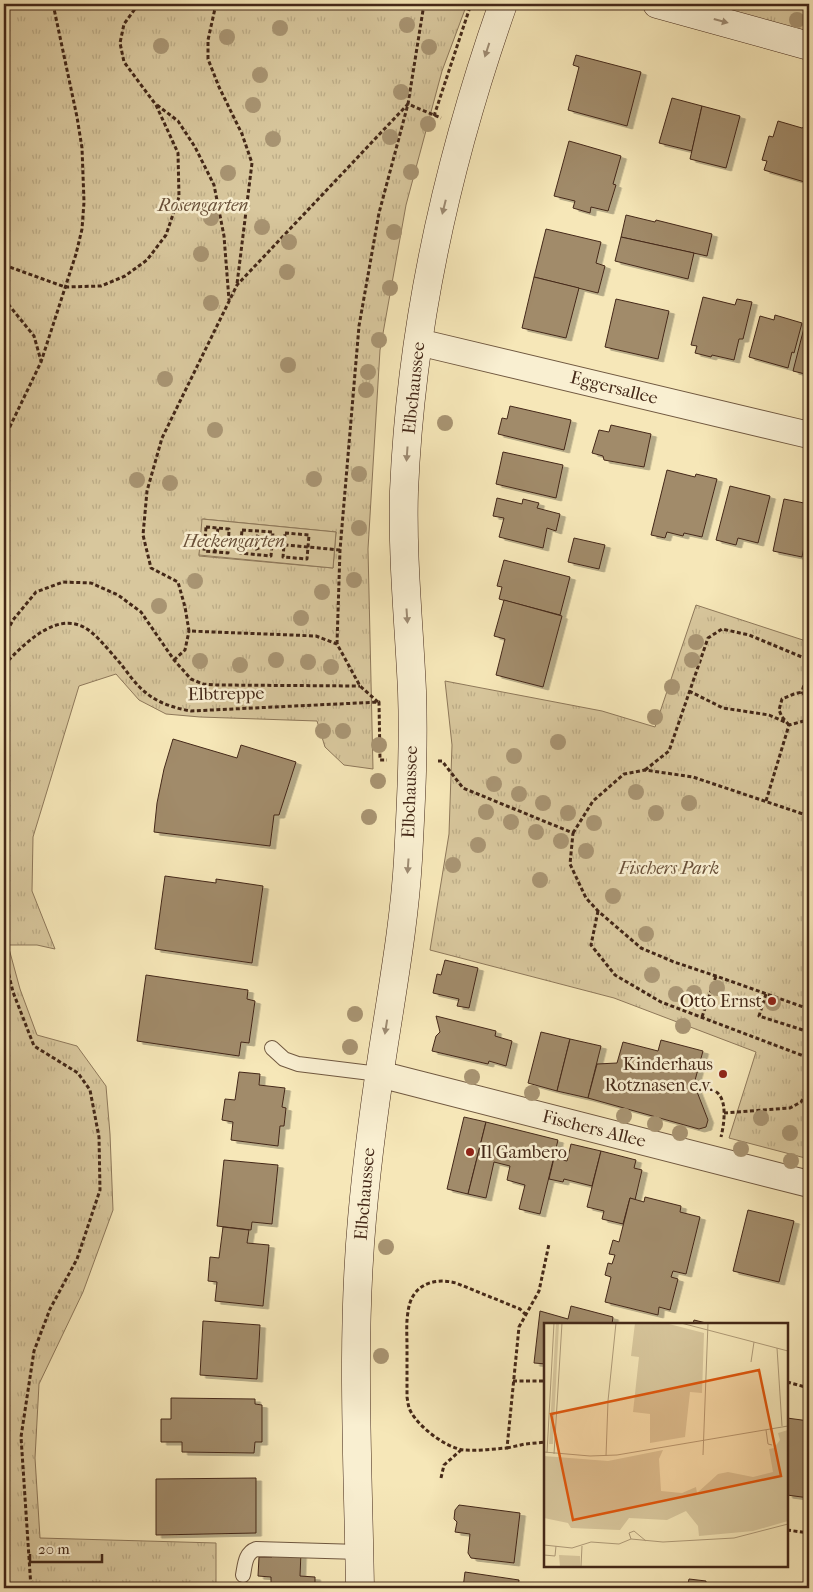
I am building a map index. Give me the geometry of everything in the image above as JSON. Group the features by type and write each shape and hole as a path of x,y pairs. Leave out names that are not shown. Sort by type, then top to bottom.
{"main road":[{"name":"Elbchaussee","path":"360,1588 356,1286 369,1147 402,930 408,865 412,760 412,691 405,580 404,491 409,424 418,342 439,225 476,86 503,4"},
{"path":"657,4 809,46"}],"street":[{"name":"Eggersallee","path":"418,342 809,436"},
{"name":"Fischers Allee","path":"379,1074 809,1184"}],"lane":[{"path":"272,1048 284,1059 298,1064 379,1074"},
{"path":"243,1575 245,1559 252,1550 256,1549 360,1552"}],"path":[{"path":"4,9 9,4"},
{"path":"4,439 41,362 82,229 84,202 78,117 53,4"},
{"path":"4,265 65,287 100,286 125,276 147,260 166,235 179,198 178,153 156,105 124,62 120,44 124,24 137,5 148,4"},
{"path":"174,660 185,650 189,631 178,582 151,568 144,535 147,491 162,438 236,285 252,163 242,134 219,88 208,59 208,40 216,4"},
{"path":"380,760 378,702 360,686 337,644 340,550 359,326 379,213 408,104 424,4"},
{"path":"434,116 471,4"},
{"path":"236,285 408,104"},
{"path":"408,104 434,116 465,124"},
{"path":"156,105 178,121 195,147 214,185 224,236 229,300"},
{"path":"4,299 34,336 41,362"},
{"path":"206,527 229,529 228,553 204,551 203,538 206,527"},
{"path":"216,552 218,528"},
{"path":"242,530 257,531 273,532 271,556 240,553 242,530"},
{"path":"257,531 257,536"},
{"path":"285,533 310,535 307,559 283,557 284,545 285,533"},
{"path":"248,543 250,538 257,536 265,543 340,550"},
{"path":"203,538 248,543 249,546 256,549 262,547 265,543"},
{"path":"255,555 256,549"},
{"path":"4,637 13,620 36,592 63,582 91,583 118,595 141,612 174,660 190,679 203,684 360,686"},
{"name":"Elbtreppe","path":"4,665 26,641 44,630 64,624 77,625 90,630 144,692 176,709 191,710 378,702"},
{"path":"645,770 669,751 708,638 722,630 749,635 809,660"},
{"path":"189,631 316,636 337,644"},
{"path":"802,692 809,666"},
{"path":"689,691 723,708 769,715 789,726"},
{"path":"784,722 779,710 782,699 802,692"},
{"path":"789,726 804,721 808,714 809,701 802,692"},
{"path":"804,721 809,726"},
{"path":"766,801 789,726"},
{"path":"442,761 463,788 573,833"},
{"path":"809,816 693,777 645,770 624,774 593,801 573,833 570,864 586,898 598,911 641,948 674,962 809,1009"},
{"path":"598,911 591,945 615,976 661,1002 809,1058"},
{"path":"4,955 13,992 34,1046 78,1073 90,1090 99,1137 100,1190 77,1259 50,1309 34,1351 21,1437 31,1588"},
{"path":"702,1018 716,976"},
{"path":"766,994 759,1016 809,1032"},
{"path":"697,1090 709,1088 717,1092 723,1104 723,1128 716,1160"},
{"path":"724,1113 790,1108 801,1102 809,1089"},
{"path":"507,1448 519,1327 533,1305 539,1291 549,1244"},
{"path":"526,1315 520,1309 456,1283 446,1280 426,1284 413,1297 407,1312 407,1397 409,1410 427,1432 462,1450 507,1448 544,1442"},
{"path":"513,1381 544,1381"},
{"path":"788,1382 809,1388"},
{"path":"442,1478 444,1465 462,1450"},
{"path":"788,1530 809,1533"}],"green space":[{"name":"Rosengarten","path":"4,4 467,4 442,71 406,205 380,350 368,549 373,769 344,765 325,747 317,721 166,714 139,700 116,674 79,686 33,837 32,891 55,949 37,945 8,945 20,989 37,1035 77,1046 106,1086 110,1134 113,1210 83,1292 39,1384 35,1458 40,1538 216,1543 216,1585 222,1588 4,1588","holes":["203,519 336,532 333,568 199,556"]},
{"path":"705,4 809,4 809,33"},
{"name":"Heckengarten","path":"202,519 336,532 333,568 199,555"},
{"name":"Fischers Park","path":"696,605 809,642 809,1159 729,1138 756,1052 614,998 430,950 449,834 452,745 445,681 602,711 655,727"}],"building":[{"path":"576,55 641,72 627,126 568,110 579,67 573,65"},
{"path":"672,98 702,106 692,151 659,143"},
{"path":"702,106 740,116 726,168 690,159"},
{"path":"778,121 802,128 807,125 809,126 808,183 764,170 767,161 762,160 769,136 773,137"},
{"path":"569,141 621,156 613,184 616,185 608,211 591,207 590,213 573,208 575,201 554,196"},
{"path":"626,215 655,222 656,220 712,234 707,256 621,237"},
{"path":"546,229 601,242 596,263 605,266 598,293 534,277"},
{"path":"621,237 694,253 688,279 615,261"},
{"path":"534,277 579,288 566,338 522,328"},
{"path":"703,297 735,305 737,299 752,302 743,339 739,339 734,360 695,353 697,346 691,345"},
{"path":"616,299 669,311 658,359 605,347"},
{"path":"775,315 802,323 788,368 749,357 760,316 774,320"},
{"path":"805,324 809,325 809,375 793,371"},
{"path":"510,406 571,420 564,450 498,434 502,418 507,419"},
{"path":"611,425 651,434 644,467 604,460 603,456 592,453 599,430 609,432"},
{"path":"503,452 563,465 556,498 496,484"},
{"path":"667,470 695,477 696,474 717,479 702,537 684,533 683,536 667,532 665,538 651,535"},
{"path":"730,486 770,496 758,543 738,538 736,545 716,540"},
{"path":"497,498 522,504 523,499 539,503 537,508 560,514 556,531 547,528 543,548 499,537 504,518 493,516"},
{"path":"784,499 809,504 809,521 802,557 773,551"},
{"path":"574,538 605,545 599,569 568,562"},
{"path":"504,560 570,577 560,615 499,599 502,587 497,586"},
{"path":"504,600 562,616 543,687 496,675 505,639 494,636"},
{"path":"173,739 237,758 241,745 296,762 279,815 274,815 270,846 154,832 157,803"},
{"path":"165,876 216,883 216,879 263,886 252,963 155,949"},
{"path":"445,960 478,968 469,1008 457,1006 459,999 433,993 437,974 441,975"},
{"path":"146,975 248,990 247,999 255,1001 249,1043 241,1042 239,1056 137,1041"},
{"path":"436,1016 496,1031 495,1036 512,1041 506,1066 489,1061 488,1064 432,1051 436,1036 440,1032"},
{"path":"541,1032 570,1039 557,1091 528,1083"},
{"path":"570,1039 601,1046 588,1098 557,1091"},
{"path":"661,1040 703,1051 694,1084 708,1120 706,1127 699,1129 588,1098 597,1064 617,1063 623,1042 658,1051"},
{"path":"239,1072 260,1074 259,1085 285,1088 282,1107 286,1108 284,1126 280,1126 278,1146 231,1140 233,1122 222,1120 225,1099 235,1100"},
{"path":"464,1117 486,1122 468,1194 447,1189"},
{"path":"486,1122 558,1140 540,1214 519,1209 525,1185 507,1180 510,1166 494,1162 486,1198 468,1194"},
{"path":"571,1144 601,1151 592,1186 564,1179 563,1182 549,1179 554,1158 567,1161"},
{"path":"601,1151 636,1160 634,1168 642,1170 635,1200 630,1198 623,1224 602,1219 604,1211 587,1207"},
{"path":"224,1160 278,1165 272,1224 252,1222 251,1230 217,1226"},
{"path":"645,1197 681,1206 680,1212 700,1217 686,1274 673,1271 671,1277 678,1279 670,1310 659,1307 658,1315 605,1302 611,1277 605,1275 608,1263 612,1264 615,1255 609,1254 613,1240 619,1242 630,1198 644,1202"},
{"path":"748,1210 794,1221 779,1282 733,1271"},
{"path":"223,1227 249,1230 247,1243 269,1245 263,1306 215,1301 217,1282 208,1281 210,1257 219,1258"},
{"path":"571,1306 613,1317 612,1323 544,1323 544,1364 534,1363 540,1311 568,1319"},
{"path":"694,1320 706,1323 693,1323"},
{"path":"203,1321 260,1325 257,1379 200,1375"},
{"path":"171,1398 255,1399 255,1404 262,1405 262,1442 255,1442 254,1453 182,1452 182,1442 161,1442 161,1419 171,1419"},
{"path":"788,1418 809,1421 809,1498 788,1495"},
{"path":"256,1478 256,1533 156,1535 156,1479"},
{"path":"459,1505 520,1513 514,1563 471,1558 468,1553 470,1534 455,1532 457,1522 454,1519 455,1510"},
{"path":"272,1551 301,1552 300,1576 315,1577 315,1588 271,1588 271,1577 258,1576 259,1557 272,1557"},
{"path":"465,1572 519,1580 518,1588 463,1588"},
{"path":"689,1579 706,1581 706,1584 720,1586 720,1588 687,1588"}],"place":[{"name":"Otto Ernst","path":"772,1001"},
{"name":"Kinderhaus Rotznasen e.v.","path":"723,1074"},
{"name":"Il Gambero","path":"470,1152"}]}
